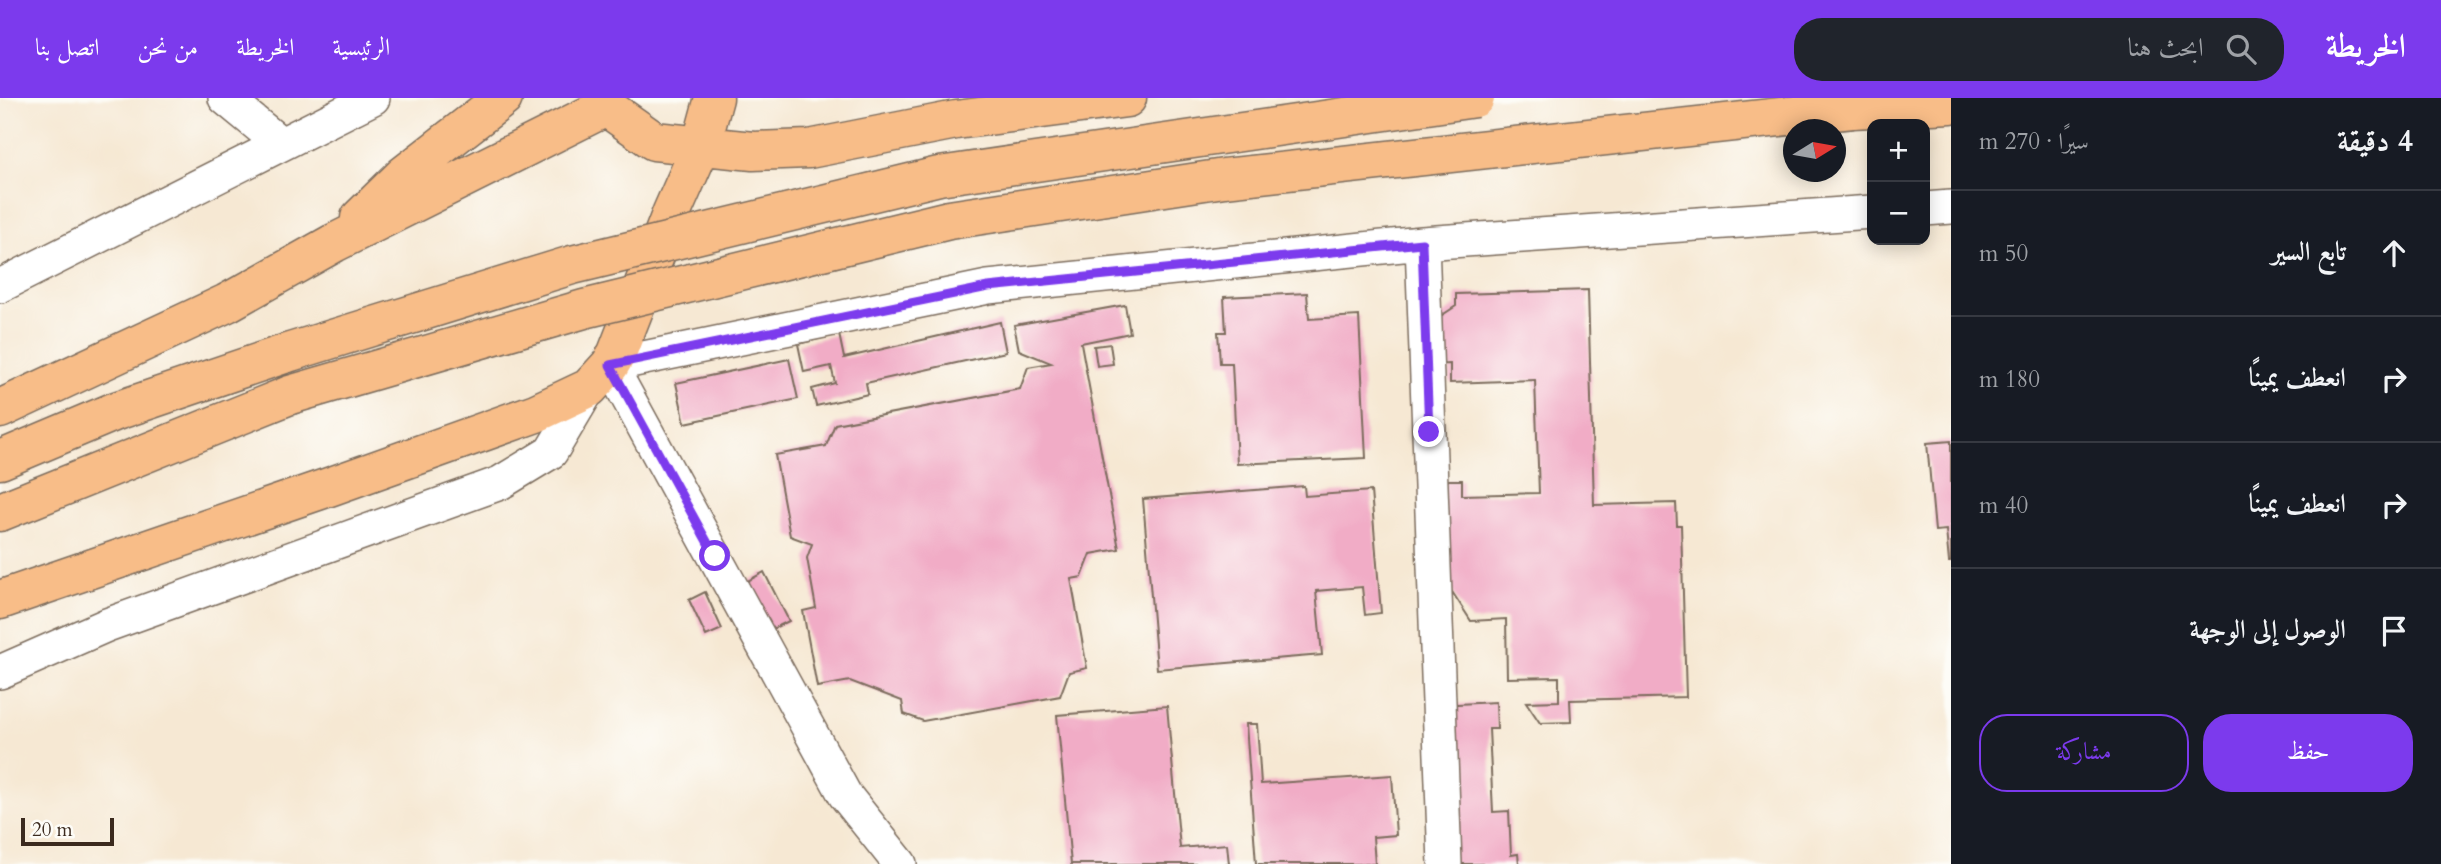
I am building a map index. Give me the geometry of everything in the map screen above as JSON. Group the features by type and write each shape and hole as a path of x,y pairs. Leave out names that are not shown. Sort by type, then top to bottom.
{"highway":[{"path":"334,243 404,175 503,98"},
{"path":"0,600 342,483 536,413 600,376 617,353 701,146 714,98"},
{"path":"0,410 227,303 334,243 604,102 654,141 753,151 808,149 956,120 1127,98"},
{"path":"0,460 116,411 287,353 572,265 939,177 1475,98"},
{"path":"0,512 290,395 584,309 948,220 1224,178 1852,109 1951,104"}],"street":[{"path":"225,98 281,144"},
{"path":"3,281 281,144 351,102"},
{"path":"1930,209 1951,207"},
{"path":"0,672 32,656 146,610 500,483 551,452 600,376 988,287 1422,243 1867,212"},
{"path":"1422,243 1445,864"},
{"path":"600,376 845,795 901,864"}],"building":[{"path":"1588,290 1594,505 1676,503 1677,525 1681,525 1686,697 1570,700 1571,722 1540,723 1526,702 1559,701 1559,677 1507,678 1506,619 1471,621 1438,570 1435,489 1449,480 1462,480 1462,495 1539,493 1535,380 1450,383 1450,364 1430,365 1418,331 1456,306 1456,294"},
{"path":"1307,293 1309,319 1359,316 1366,458 1237,464 1232,363 1220,363 1218,332 1226,332 1224,297"},
{"path":"1125,305 1130,333 1081,343 1119,549 1091,554 1082,577 1071,579 1087,668 1069,672 1060,696 923,721 904,714 902,701 850,681 817,687 803,611 816,608 807,558 812,544 790,536 775,455 826,446 835,424 1020,389 1028,367 1051,363 1019,350 1014,325"},
{"path":"1000,322 1006,352 866,383 868,394 816,406 812,389 835,383 831,366 804,372 798,344 839,334 844,358"},
{"path":"1110,344 1113,364 1097,366 1094,346"},
{"path":"789,359 798,399 685,423 676,383"},
{"path":"1951,441 1949,562 1946,530 1935,531 1927,443"},
{"path":"1304,486 1305,496 1371,491 1381,613 1365,615 1362,587 1316,591 1322,655 1157,669 1143,499"},
{"path":"764,572 789,621 766,632 742,584"},
{"path":"705,592 722,629 706,636 689,600"},
{"path":"1496,702 1497,729 1489,729 1493,812 1509,811 1511,855 1518,854 1519,864 1446,864 1438,705"},
{"path":"1167,706 1180,848 1227,844 1229,864 1071,864 1057,715"},
{"path":"1246,724 1257,724 1261,784 1392,775 1396,835 1373,837 1375,864 1256,864"}],"route":[{"path":"715,556 610,365 988,287 1422,243 1429,432"}]}
